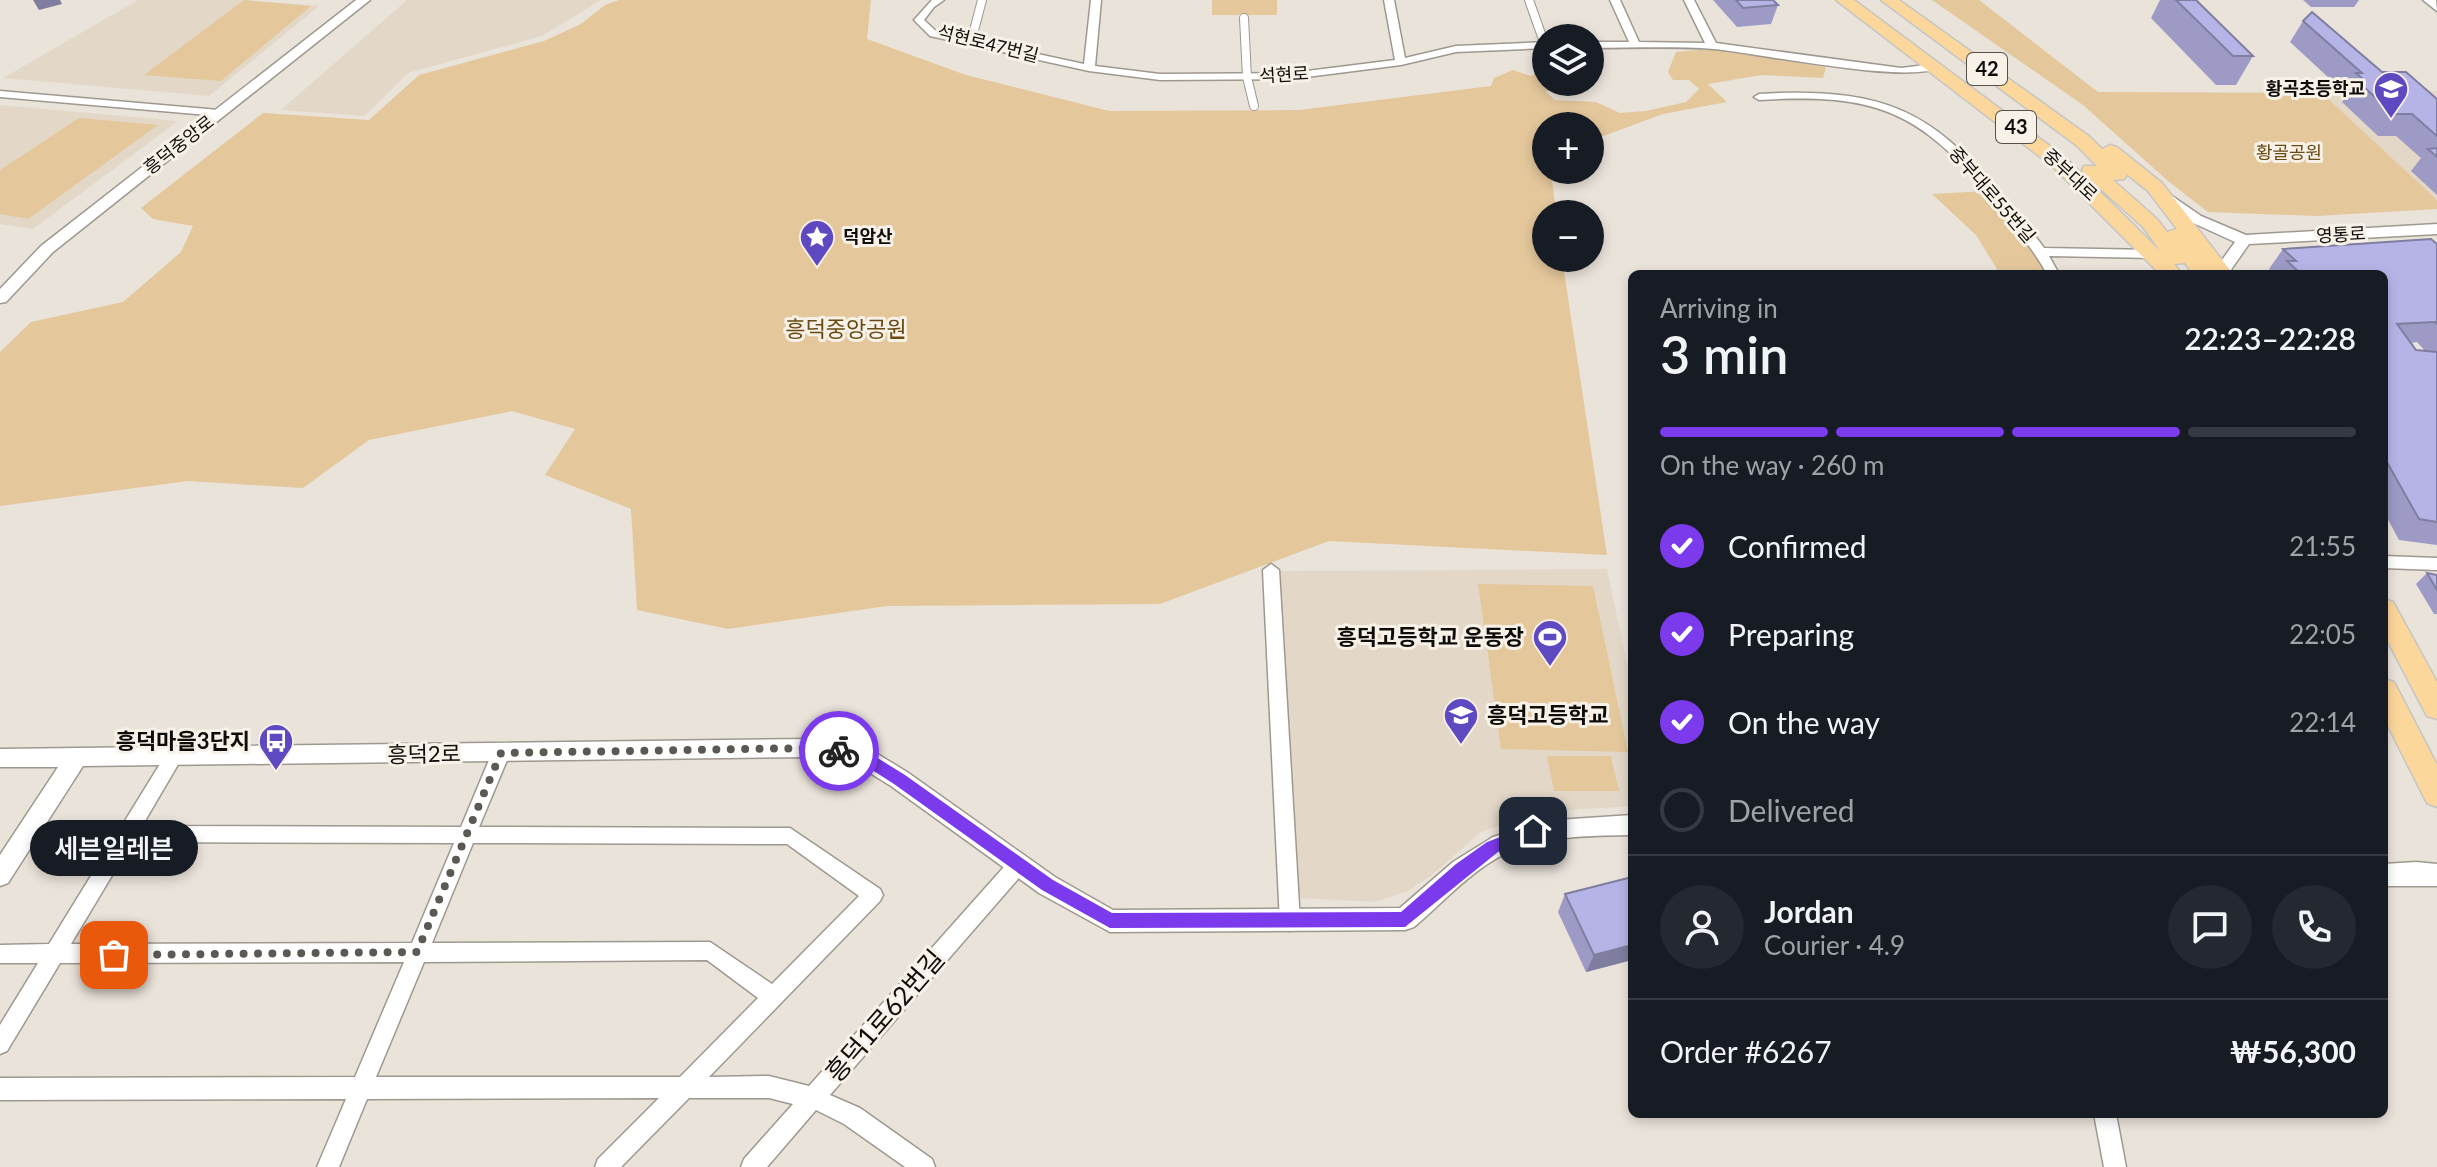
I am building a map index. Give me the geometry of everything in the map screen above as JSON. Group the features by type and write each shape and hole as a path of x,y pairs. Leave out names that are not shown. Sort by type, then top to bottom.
{"main road":[{"name":"중부대로","path":"1844,0 2059,162 2168,270"},
{"name":"42","path":"1869,0 2063,144 2150,223 2176,256 2181,270"},
{"name":"중부대로","path":"1889,0 2083,141 2213,270"},
{"name":"중부대로","path":"1912,0 2027,84 2155,187 2214,270"},
{"path":"2388,623 2437,708"},
{"path":"2388,698 2437,794"}],"street":[{"name":"흥덕중앙로","path":"0,298 47,249 364,0"},
{"name":"석현로47번길","path":"939,0 930,5 919,20 934,34 1089,68"},
{"path":"971,42 982,0"},
{"path":"1089,68 1096,0"},
{"path":"1389,0 1401,62"},
{"path":"1529,0 1538,24"},
{"path":"1615,0 1635,44"},
{"path":"1689,0 1712,46"},
{"path":"2429,0 2437,7"},
{"path":"1244,18 1247,77 1254,106"},
{"path":"1604,45 1712,46 1901,71 1934,67"},
{"name":"석현로","path":"1089,68 1130,76 1291,76 1401,62 1456,49 1532,46"},
{"path":"0,94 219,113"},
{"name":"중부대로55번길","path":"1759,97 1835,97 1881,107 1919,122 1967,162 2042,252 2051,270"},
{"name":"영통로","path":"2155,187 2196,219 2244,240 2437,229"},
{"path":"2219,270 2244,240"},
{"name":"중부대로55번길","path":"2042,252 2154,254"},
{"path":"2388,562 2437,564"},
{"path":"1271,570 1290,922"},
{"name":"흥덕2로","path":"0,758 812,748 858,754 899,779 1018,865 1110,921 1405,919 1462,869 1493,847 1533,831 1578,825 1628,825"},
{"path":"328,1167 501,753"},
{"path":"0,1044 174,756"},
{"path":"0,875 76,758"},
{"path":"127,834 790,836 873,895 683,1085 606,1167"},
{"name":"흥덕1로62번길","path":"752,1167 1018,865"},
{"path":"2388,875 2437,875"},
{"path":"0,954 710,951 774,997"},
{"path":"0,1089 769,1087 813,1098 852,1116 924,1167"},
{"path":"2106,1118 2115,1167"}],"shaded area":[{"path":"138,0 242,0 319,6 209,96 3,78"},
{"path":"407,0 601,0 542,36 408,73 365,116 281,110"},
{"name":"황곡초등학교","path":"2437,91 2437,200 2322,93"},
{"path":"0,105 178,121 33,229 0,224"},
{"name":"흥덕고등학교","path":"1607,569 1628,668 1628,806 1556,811 1514,820 1481,832 1431,876 1406,892 1375,902 1298,898 1280,571"}],"green space":[{"path":"244,0 311,6 221,81 144,75"},
{"name":"흥덕중앙공원","path":"619,0 871,0 867,39 966,75 1109,111 1299,110 1491,86 1494,78 1513,70 1532,76 1532,96 1596,102 1620,113 1686,102 1699,89 1689,80 1673,80 1668,72 1676,52 1710,49 1826,67 1823,78 1762,75 1708,84 1727,102 1663,114 1604,136 1604,112 1532,112 1532,184 1553,184 1554,200 1532,200 1532,272 1564,272 1607,555 1329,541 1160,604 887,606 728,629 637,610 631,509 545,475 575,429 512,411 369,440 303,488 188,481 0,506 0,352 31,322 123,302 181,252 193,226 153,219 141,208 263,113 369,120 419,75 544,41 581,24 605,5"},
{"path":"1212,0 1277,0 1277,15 1212,15"},
{"name":"황골공원","path":"1932,0 1979,0 2098,92 2322,93 2437,200 2437,209 2317,216 2208,212 2168,181 2083,105"},
{"path":"79,118 158,125 28,219 0,214 0,170"},
{"path":"1986,191 2037,253 2045,270 1998,270 1976,235 1932,194"},
{"name":"흥덕고등학교 운동장","path":"1478,584 1593,586 1628,752 1501,749"},
{"path":"1547,756 1611,756 1619,791 1554,791"}],"building":[{"path":"1736,0 1773,0 1778,5 1743,8"},
{"path":"2176,0 2196,0 2253,56 2233,56"},
{"path":"2312,12 2382,72 2406,72 2437,99 2437,136 2412,114 2394,114 2356,80 2364,80 2356,73 2362,73 2303,21"},
{"path":"2437,148 2437,157 2428,149"},
{"path":"2431,239 2437,244 2437,324 2397,324 2416,350 2437,352 2437,522 2419,519 2388,464 2388,270 2297,270 2287,261 2296,261 2283,249"},
{"path":"2427,573 2437,575 2437,590"},
{"path":"1628,878 1628,946 1594,955 1565,894"}],"way so far":[{"path":"114,955 417,952 501,753 812,748 839,751"}],"place":[{"name":"황곡초등학교","path":"2391,120"},
{"name":"덕암산","path":"817,268"},
{"name":"흥덕고등학교 운동장","path":"1550,668"},
{"name":"흥덕고등학교","path":"1461,746"},
{"name":"흥덕마을3단지","path":"276,772"},
{"name":"세븐일레븐","path":"114,955"}],"route":[{"path":"839,751 858,754 899,779 1047,885 1110,921 1374,922 1405,919 1462,869 1493,847 1533,831"}]}
